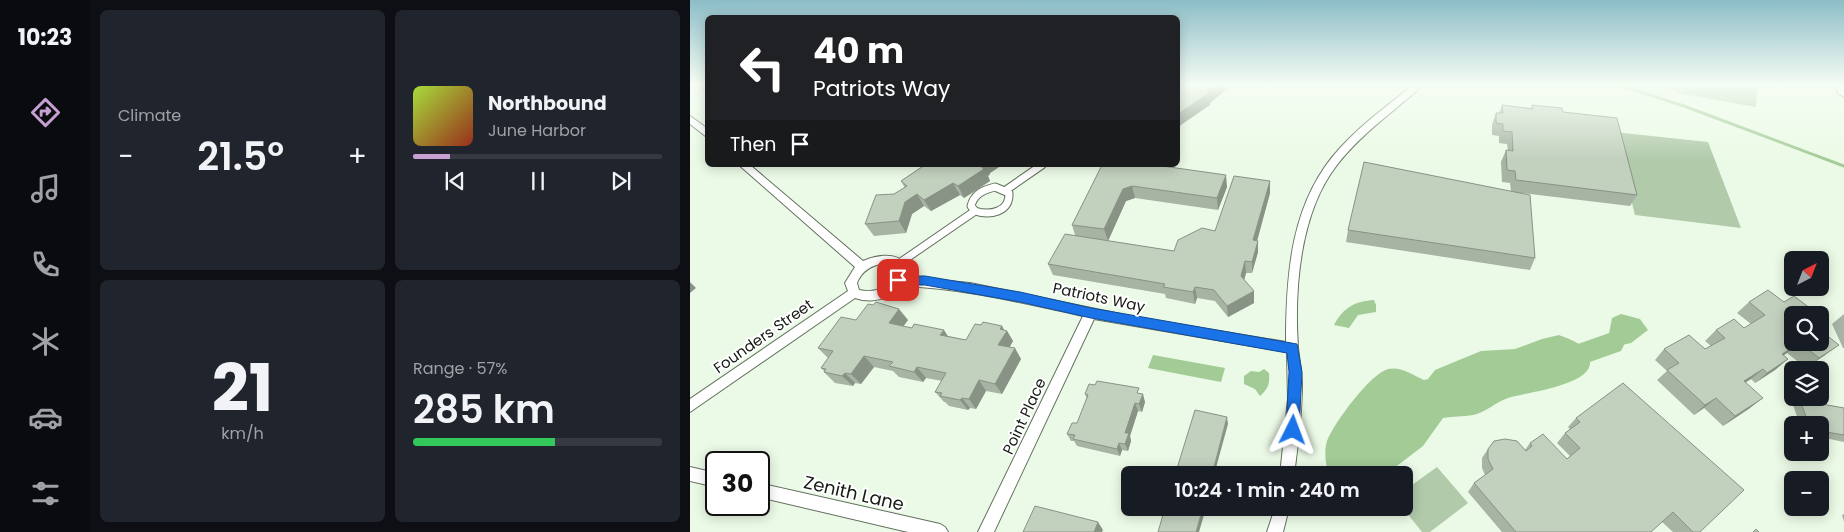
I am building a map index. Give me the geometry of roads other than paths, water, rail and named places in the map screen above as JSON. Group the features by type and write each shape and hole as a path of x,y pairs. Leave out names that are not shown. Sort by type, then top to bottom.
{"street":[{"path":"1289,466 1292,447 1295,372 1292,348 1295,264 1304,219 1322,178 1347,146 1389,110"},
{"path":"692,124 705,121"},
{"path":"692,124 705,133"},
{"path":"746,167 862,267"},
{"path":"1006,190 1009,193 1010,200 1002,209 986,214 975,211 971,206 972,201 979,192 992,188 1006,190 1039,167"},
{"path":"898,264 975,211"},
{"path":"878,260 893,261 901,268 898,280 886,292 877,295 860,296 854,292 851,283 862,267 878,260"},
{"name":"Patriots Way","path":"898,280 925,281 1020,297 1091,313 1292,348"},
{"name":"Founders Street","path":"690,406 854,292"},
{"name":"Point Place","path":"986,532 1091,313"},
{"path":"690,474 705,477"},
{"name":"Zenith Lane","path":"770,493 940,532"},
{"path":"1275,532 1280,516"}],"waterway":[{"path":"1694,110 1844,166"},
{"path":"1587,352 1612,343"}]}
